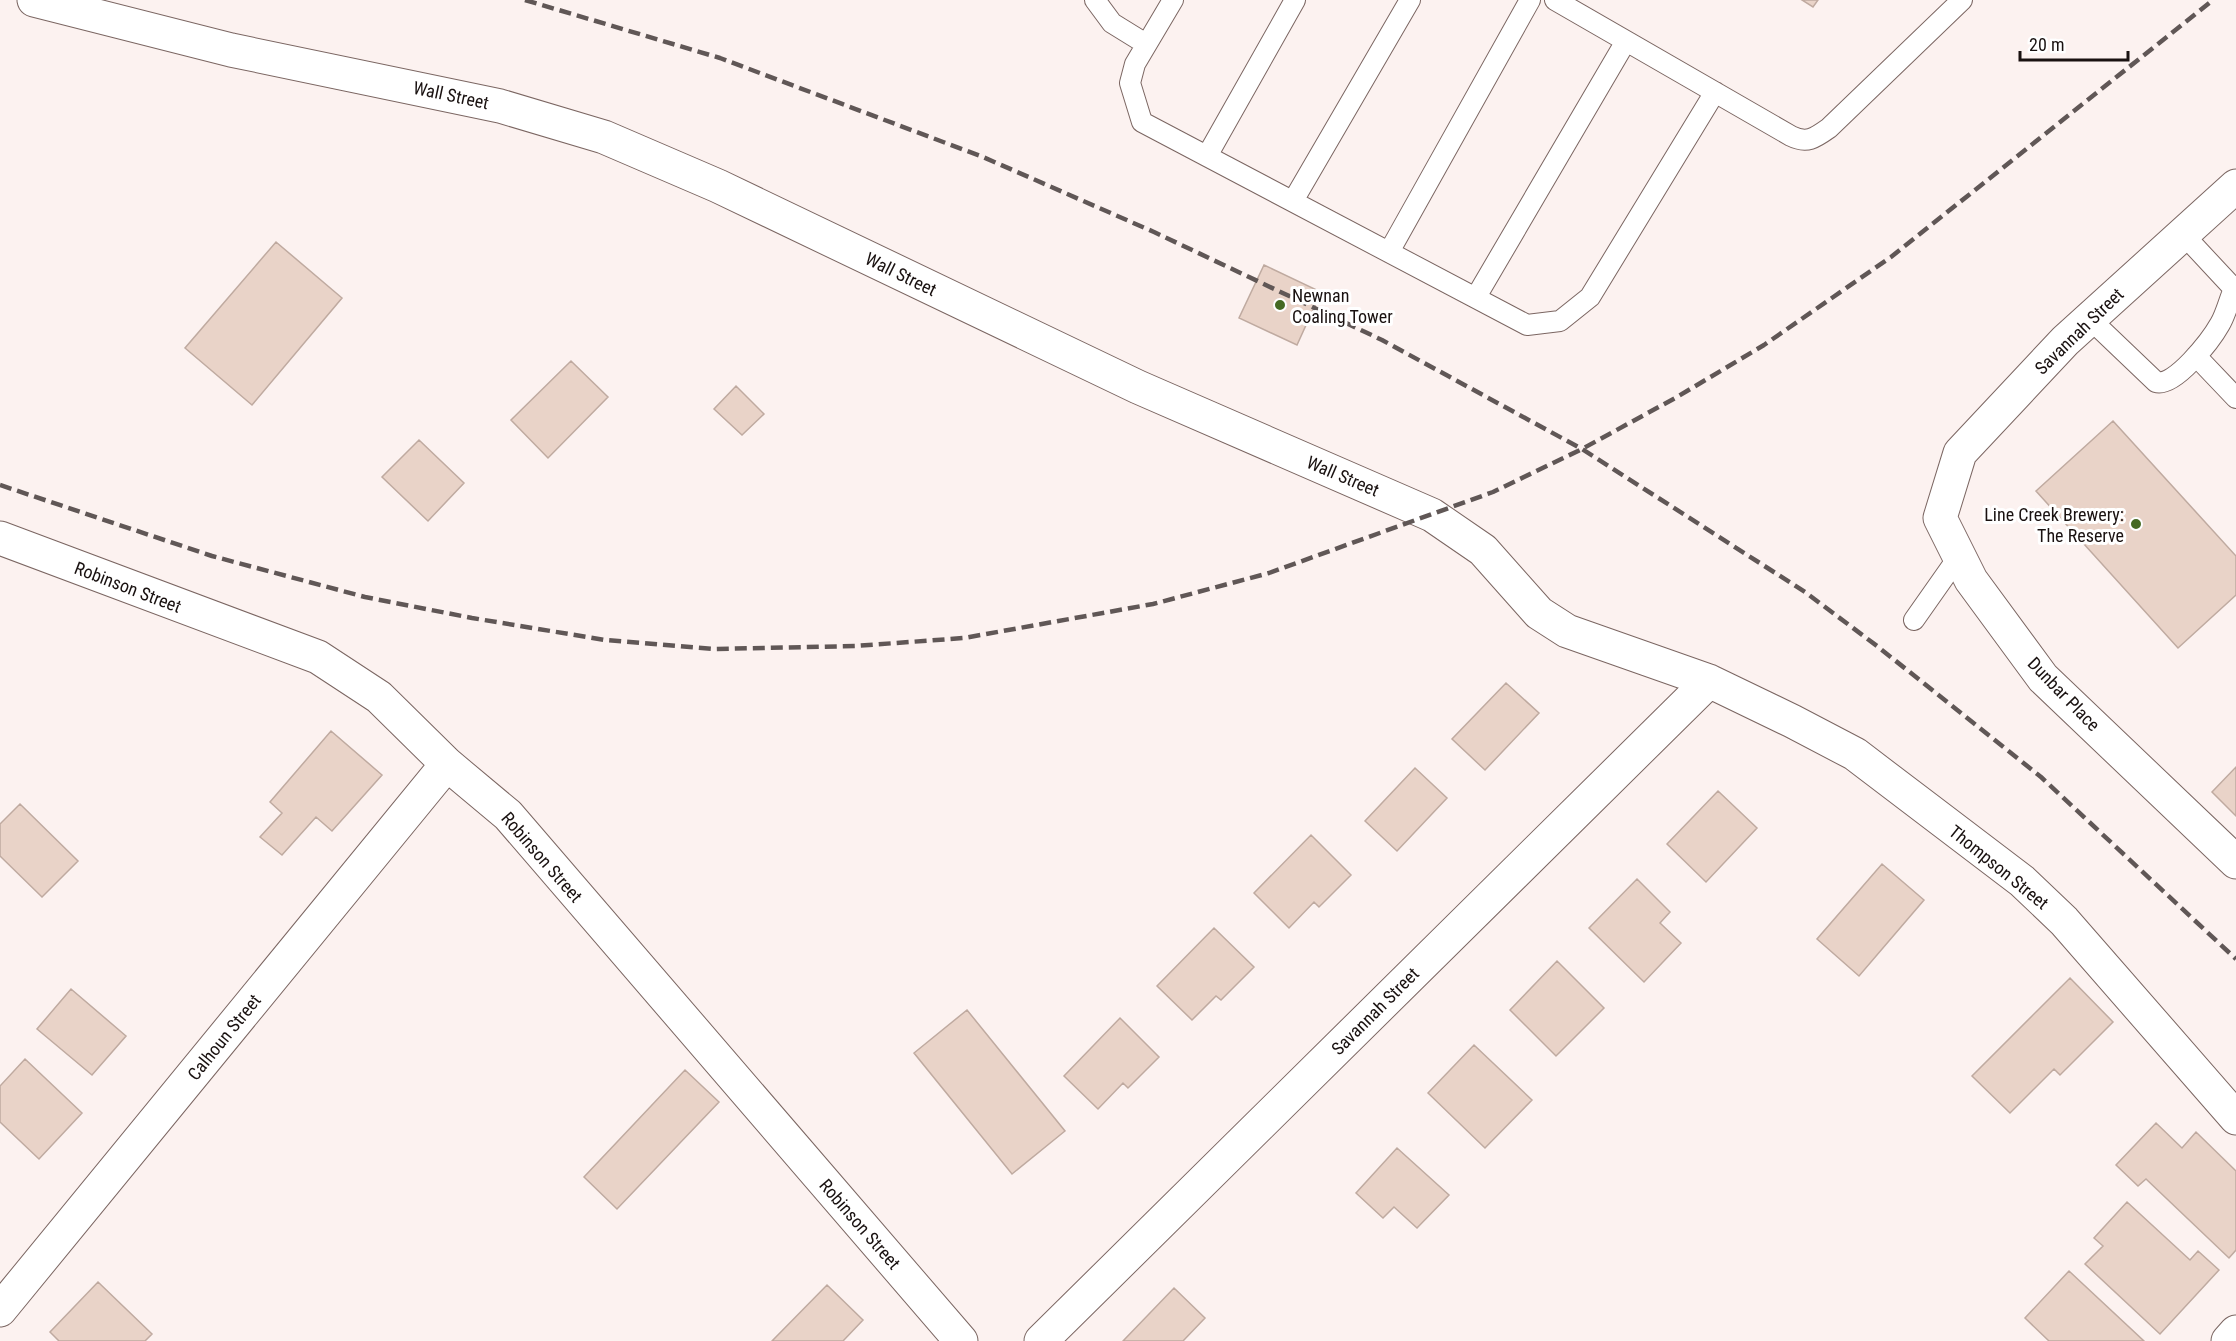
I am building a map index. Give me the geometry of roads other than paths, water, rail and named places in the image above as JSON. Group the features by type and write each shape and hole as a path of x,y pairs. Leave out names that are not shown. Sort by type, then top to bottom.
{"street":[{"name":"Wall Street","path":"34,0 231,50 500,106 604,137 718,186 1138,387 1432,515 1483,550 1539,613 1567,631 1709,681"},
{"name":"Savannah Street","path":"1948,495 1960,453 2065,341 2236,186"},
{"name":"Dunbar Place","path":"1948,495 1940,518 1971,580 2043,678 2236,862"},
{"name":"Robinson Street","path":"2,542 318,657 379,697 447,764 508,815 962,1341"},
{"name":"Thompson Street","path":"1709,681 1854,754 2022,881 2101,960 2236,1118"},
{"name":"Savannah Street","path":"1041,1341 1709,681"},
{"name":"Calhoun Street","path":"0,1311 447,764"},
{"path":"2228,1341 2236,1332"}],"lane":[{"path":"1095,0 1112,23 1146,44"},
{"path":"1173,0 1135,64 1130,82 1142,122 1527,325 1560,321 1590,297 1715,92"},
{"path":"1207,156 1295,0"},
{"path":"1293,201 1410,0"},
{"path":"1389,252 1530,0"},
{"path":"1555,0 1799,140 1812,140 1829,129 1962,0"},
{"path":"1476,297 1626,41"},
{"path":"2090,319 2156,382 2162,384 2171,380 2196,356 2220,324 2235,290 2183,234"},
{"path":"2196,356 2236,398"},
{"path":"1914,620 1959,556"}],"railway":[{"path":"525,0 720,58 983,157 1154,232 1382,340 1582,449 1805,592 1877,646 2041,777 2236,959"},
{"path":"0,485 212,556 365,597 472,618 605,640 715,649 855,646 964,638 1153,604 1269,573 1493,492 1582,449 1677,397 1764,345 1891,257 2213,0"}],"place":[{"name":"Newnan Coaling Tower","path":"1280,305"},
{"name":"Line Creek Brewery: The Reserve","path":"2136,524"}]}
